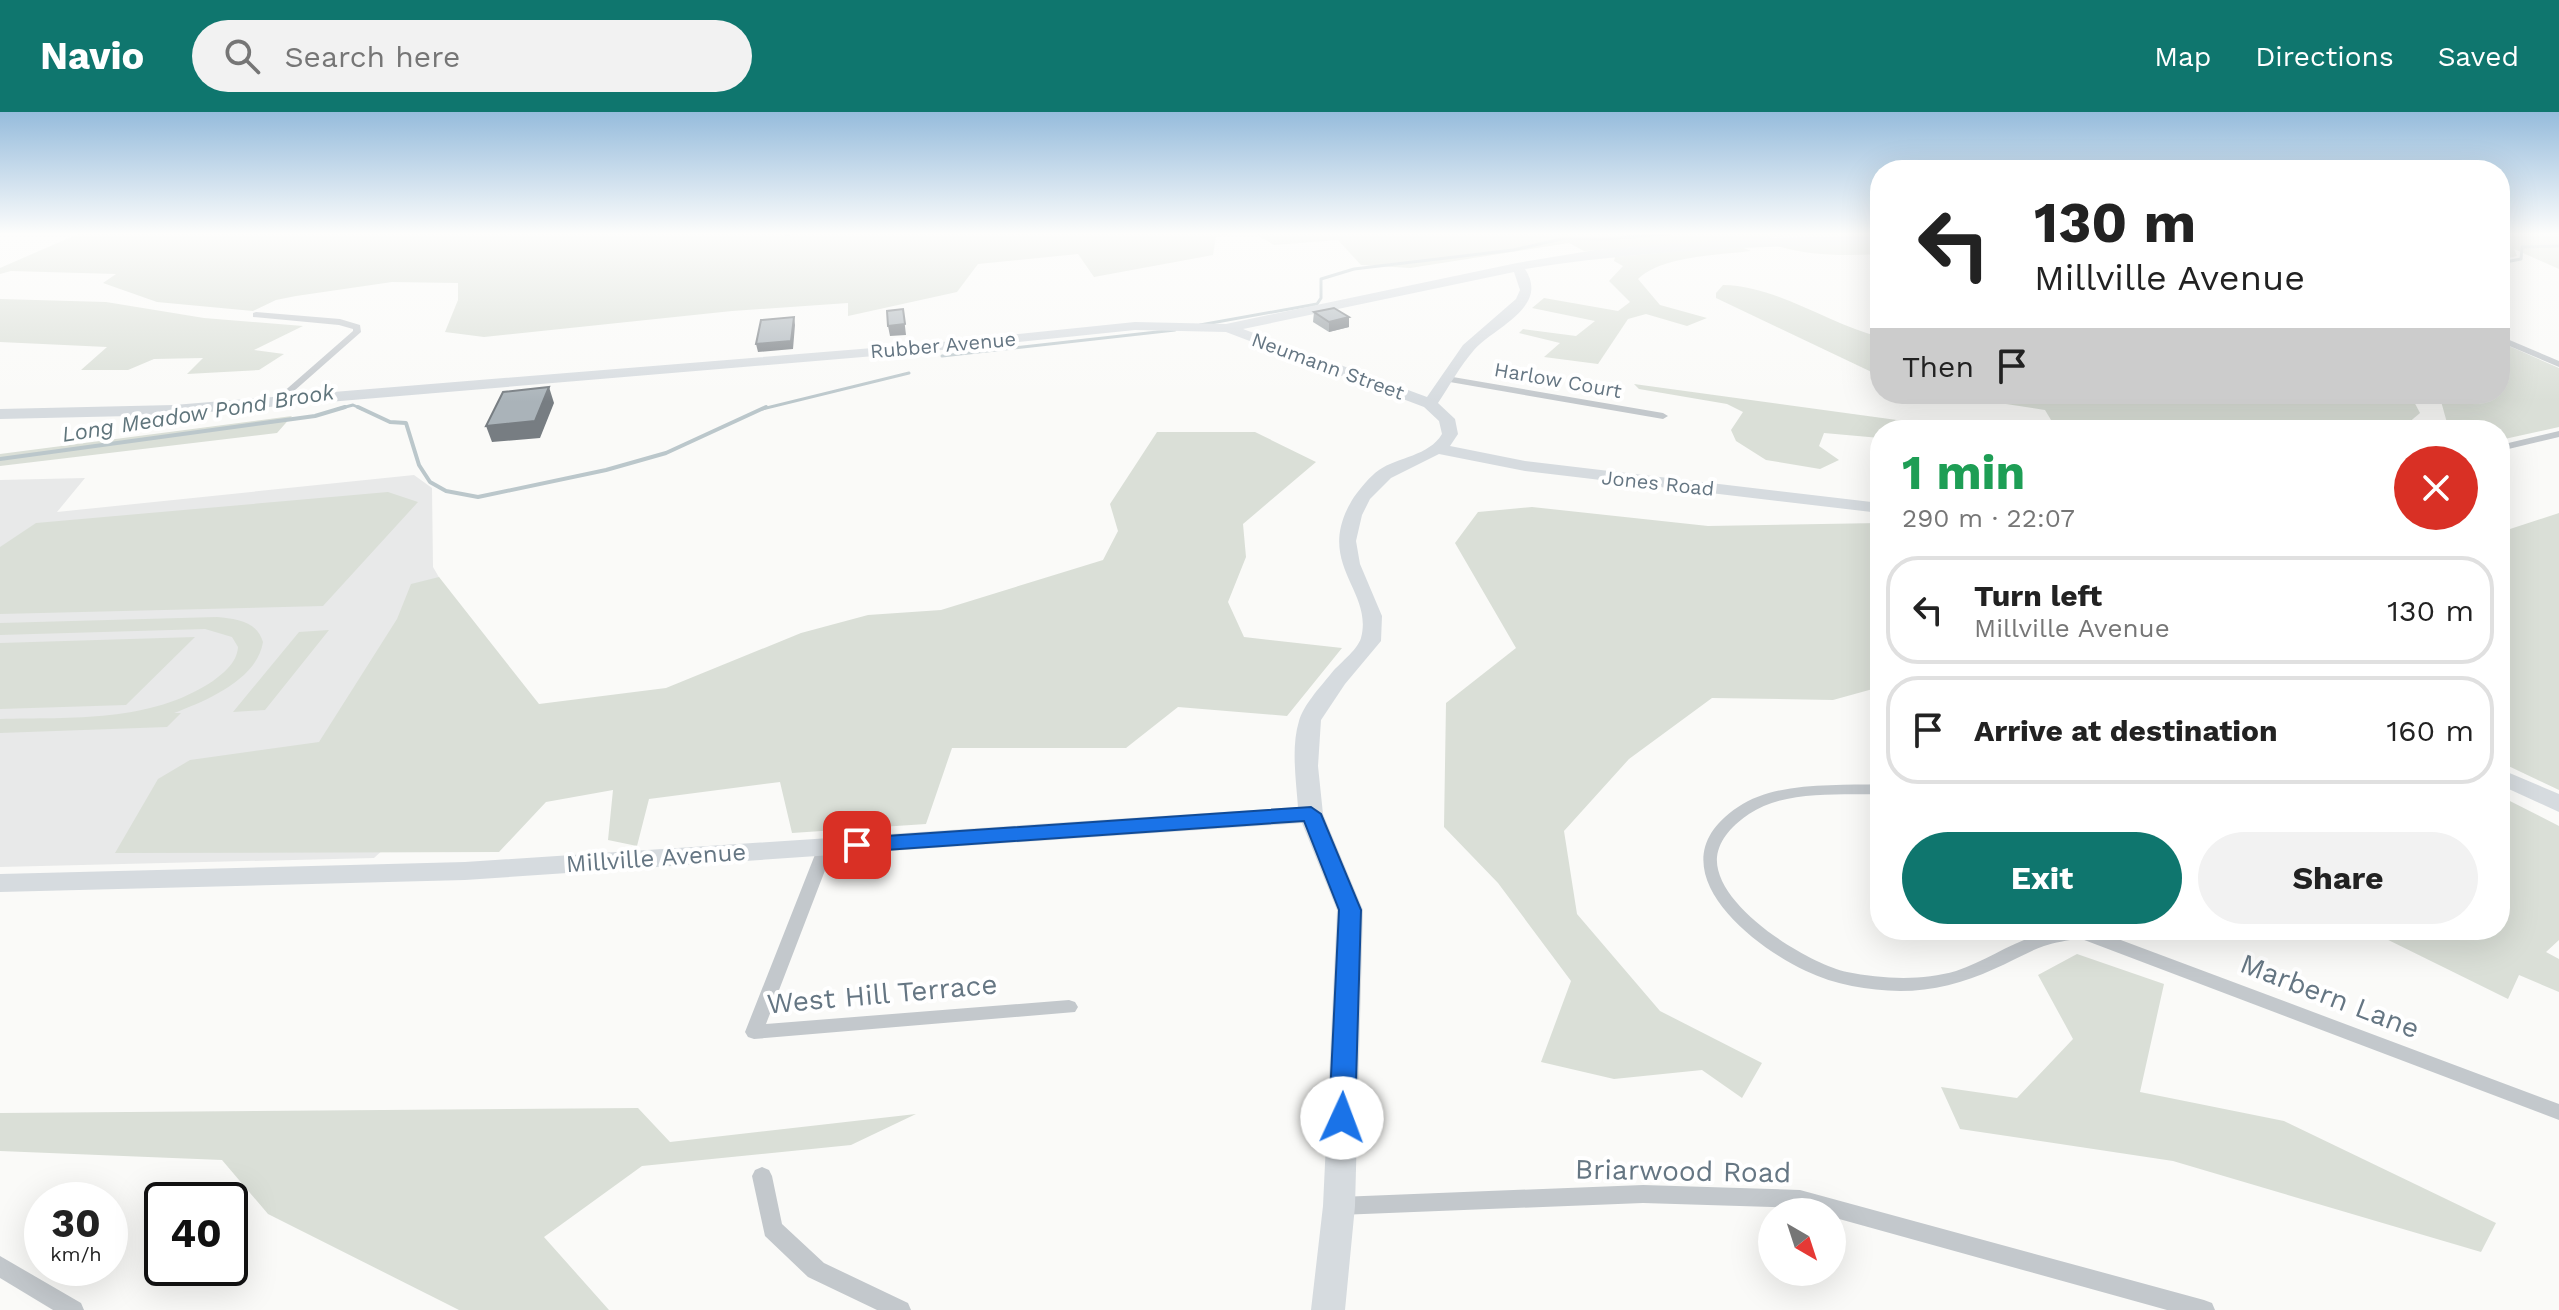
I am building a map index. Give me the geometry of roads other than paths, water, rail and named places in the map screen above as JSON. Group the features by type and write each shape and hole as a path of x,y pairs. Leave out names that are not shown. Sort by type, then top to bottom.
{"street":[{"name":"Rubber Avenue","path":"0,414 113,413 277,403 1135,326 1223,327 1405,290"},
{"path":"1328,1310 1339,1206 1350,910 1311,814 1306,766 1310,720 1337,680 1371,641 1372,616 1351,564 1347,541 1353,515 1363,497 1385,474 1438,449 1447,441 1450,427 1447,419 1430,404 1474,342 1520,306 1528,290"},
{"path":"256,315 340,322 357,327 357,332 277,403"},
{"name":"Neumann Street","path":"1223,327 1430,404"},
{"path":"2510,343 2559,364"},
{"name":"Harlow Court","path":"1447,379 1663,416"},
{"path":"2510,446 2559,434"},
{"name":"Jones Road","path":"1438,449 1485,461 1870,507"},
{"path":"2510,781 2559,804"},
{"name":"Marbern Lane","path":"1870,790 1784,797 1745,809 1722,825 1712,845 1710,864 1713,884 1762,939 1798,961 1836,976 1882,983 1934,982 1967,974 2044,940"},
{"name":"Millville Avenue","path":"0,883 465,871 1311,814"},
{"name":"West Hill Terrace","path":"826,847 754,1032 1069,1007"},
{"name":"Marbern Lane","path":"2106,940 2559,1112"},
{"path":"762,1176 772,1229 816,1270 900,1310"},
{"name":"Briarwood Road","path":"1339,1206 1643,1194 1800,1199 2204,1310"},
{"path":"0,1266 73,1310"}],"waterway":[{"name":"Long Meadow Pond Brook","path":"1200,325 1317,304 1321,290"},
{"name":"Long Meadow Pond Brook","path":"942,356 1175,330"},
{"name":"Long Meadow Pond Brook","path":"762,409 909,373"},
{"name":"Long Meadow Pond Brook","path":"341,408 353,405 362,409"},
{"name":"Long Meadow Pond Brook","path":"341,408 345,407"},
{"name":"Long Meadow Pond Brook","path":"358,407 390,422 406,423 419,465 430,482 446,491 478,497 606,470 666,453 766,407"},
{"name":"Long Meadow Pond Brook","path":"0,459 315,416 341,408"}]}
